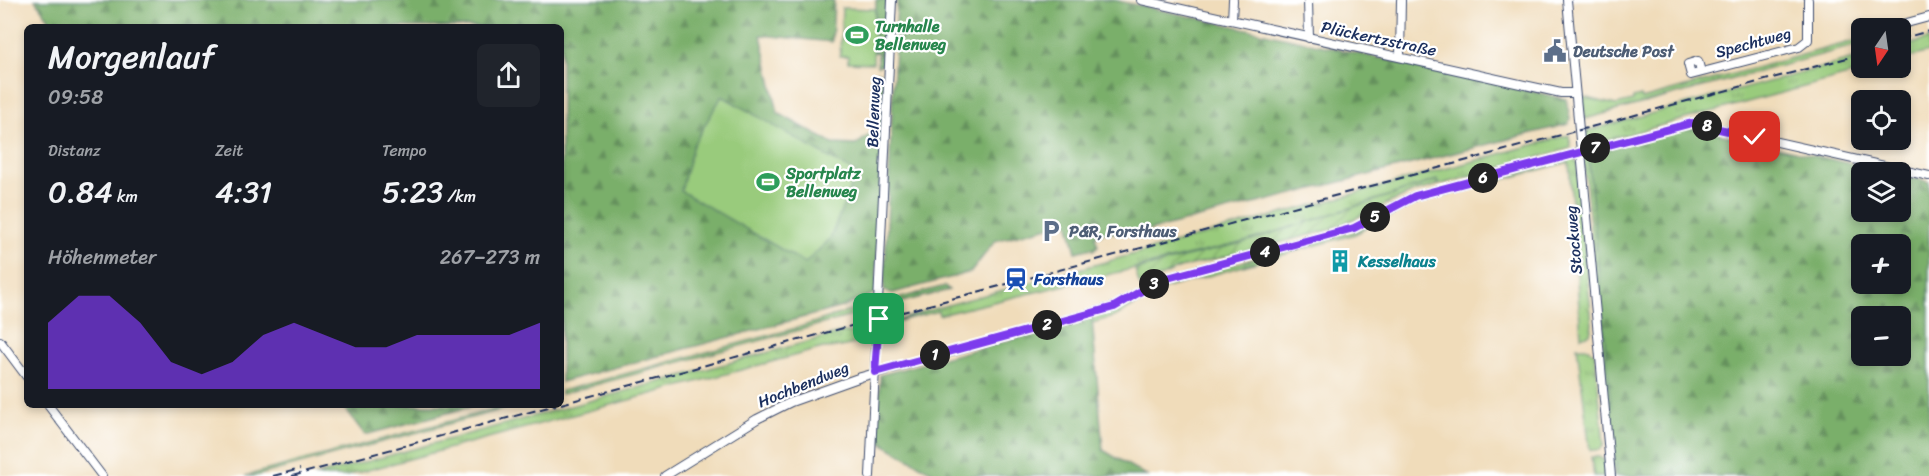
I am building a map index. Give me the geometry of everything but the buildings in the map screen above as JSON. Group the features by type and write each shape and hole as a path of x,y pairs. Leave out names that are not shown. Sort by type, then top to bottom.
{"street":[{"name":"Bellenweg","path":"870,476 892,0"},
{"name":"Plückertzstraße","path":"1142,0 1561,93 1575,93"},
{"path":"1232,20 1233,0"},
{"path":"1308,0 1309,38"},
{"path":"1400,57 1401,0"},
{"name":"Stockweg","path":"1567,0 1611,476"},
{"name":"Spechtweg","path":"1701,72 1799,47 1808,40 1808,0"},
{"path":"1911,22 1929,17"},
{"path":"1580,152 1692,123 1929,176"},
{"name":"Hochbendweg","path":"665,476 757,419 791,402 875,372 1114,307 1160,280 1354,228 1415,196 1580,152"},
{"path":"0,341 24,373"},
{"path":"50,408 102,476"}],"green space":[{"path":"35,0 834,0 832,42 761,35 778,113 833,144 856,145 875,130 877,71 884,74 876,293 842,307 564,381 564,24 53,24"},
{"path":"876,0 887,0 885,64 877,66 878,53 874,52"},
{"path":"897,0 1114,0 1566,99 1570,118 1568,124 1132,235 1107,232 1095,236 1098,246 1093,250 1092,248 1076,252 1068,222 995,241 971,272 893,293 884,291"},
{"name":"Turnhalle Bellenweg","path":"842,8 875,9 873,63 848,62 848,56 840,56"},
{"path":"1929,39 1929,52 1911,57 1911,44"},
{"path":"1851,42 1851,47 1585,119 1583,97 1616,105 1633,101 1633,98 1641,96 1642,99"},
{"path":"1851,60 1851,74 1588,145 1586,131"},
{"name":"Sportplatz Bellenweg","path":"722,96 856,173 830,239 805,263 681,191 693,145"},
{"path":"1688,127 1851,164 1851,222 1911,222 1911,178 1929,182 1929,476 1617,476 1588,154"},
{"path":"1569,135 1571,148 1439,185 1437,180 1245,242 939,315 938,311 888,324 926,311"},
{"path":"1588,154 1617,476 1614,476 1584,162"},
{"path":"1573,158 1577,163 1592,324 1590,334 1581,337 1569,162 1414,203 1355,234 1166,288 1116,316 1092,323 1092,318 1114,312 1165,283 1355,231 1414,201"},
{"path":"1438,180 1439,185 1414,192 1329,230 1180,268 1140,286 1135,270 1245,242"},
{"path":"945,286 949,290 883,307 884,302"},
{"path":"871,304 874,310 564,393 564,390 800,327"},
{"path":"1092,318 1103,450 1147,476 939,476 878,441 880,375"},
{"path":"874,329 874,339 841,347 823,348 346,476 314,476 843,332 860,333"},
{"path":"1577,347 1586,347 1595,354 1604,445 1599,450 1590,450"},
{"path":"344,408 466,408 365,435"},
{"path":"499,408 508,408 255,476 245,476"},
{"path":"1591,457 1599,457 1606,462 1607,476 1594,476"}],"railway":[{"path":"1911,36 1929,31"},
{"path":"564,403 1851,57"},
{"path":"292,476 545,408"},
{"path":"273,476 300,469"}],"place":[{"name":"Turnhalle Bellenweg","path":"857,35"},
{"name":"Deutsche Post","path":"1555,51"},
{"name":"Sportplatz Bellenweg","path":"768,182"},
{"name":"P&R, Forsthaus","path":"1051,231"},
{"name":"Kesselhaus","path":"1340,261"},
{"name":"Forsthaus","path":"1016,279"}],"route":[{"path":"879,319 875,372 1114,307 1160,280 1354,228 1415,196 1692,123 1755,137"}]}
